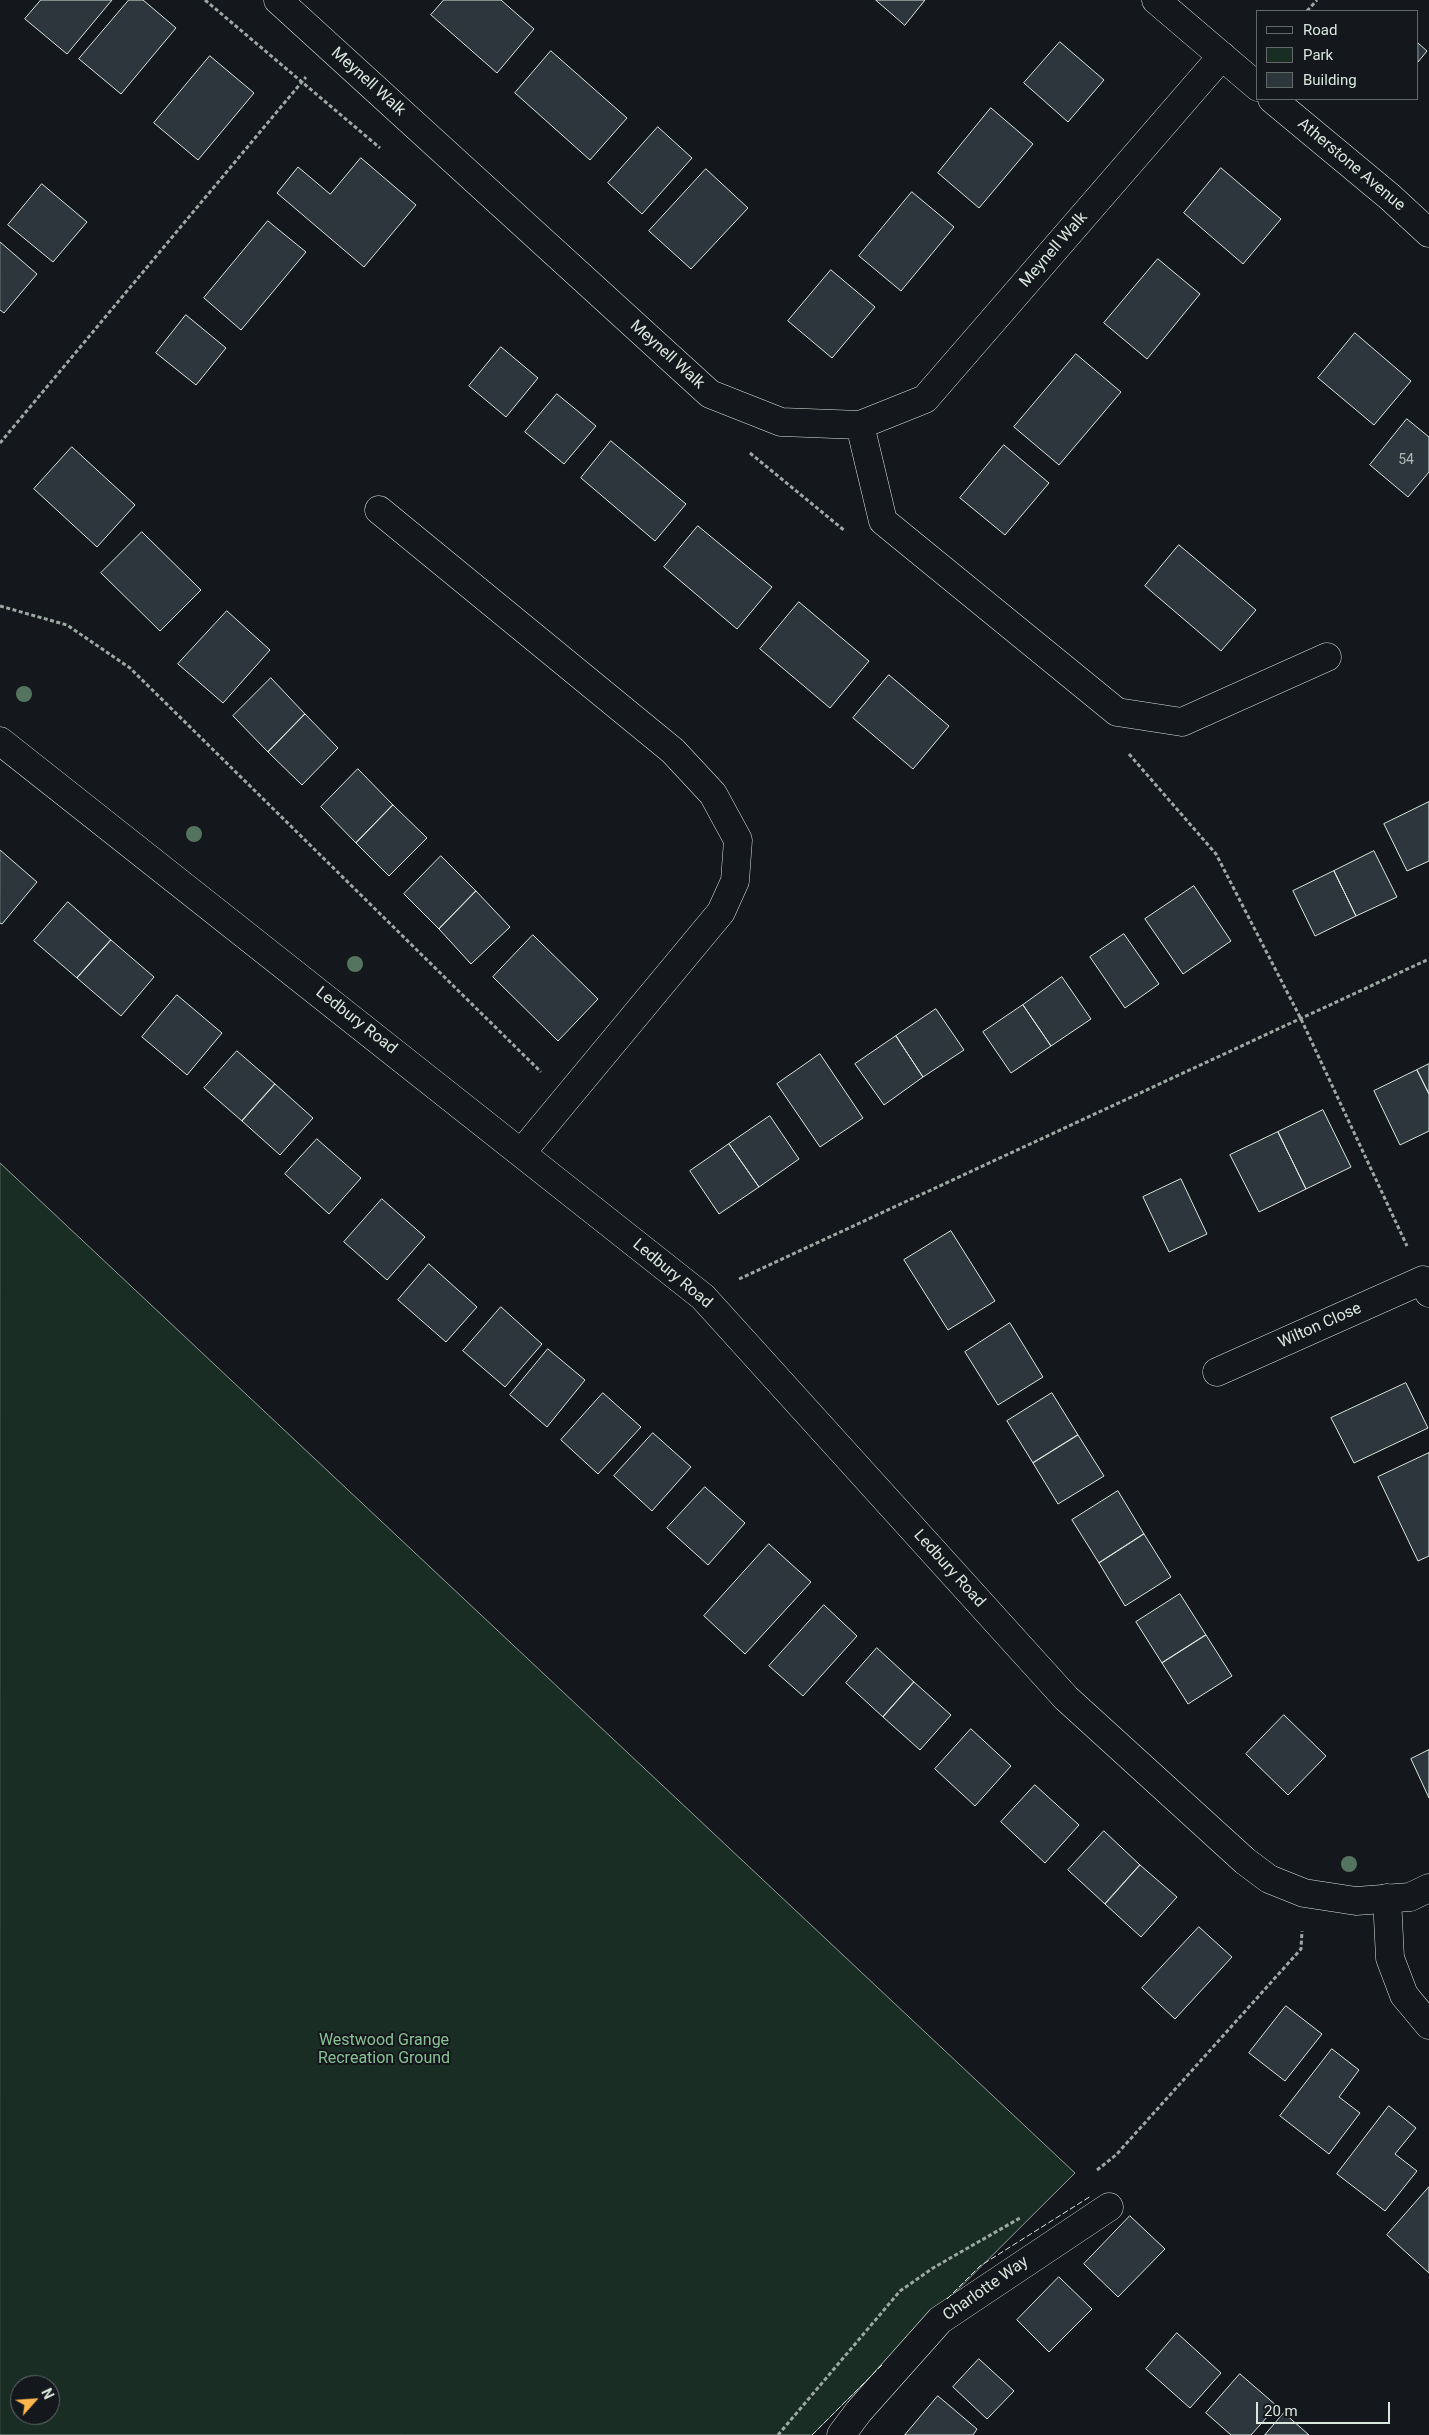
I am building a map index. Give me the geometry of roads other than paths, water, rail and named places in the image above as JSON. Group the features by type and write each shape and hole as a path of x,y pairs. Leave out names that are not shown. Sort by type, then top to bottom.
{"street":[{"name":"Meynell Walk","path":"278,0 710,394 781,422 860,425 925,399 1222,56"},
{"path":"1156,0 1256,85"},
{"name":"Atherstone Avenue","path":"1273,100 1390,197 1429,233"},
{"path":"860,425 883,521 1117,712 1182,722 1327,657"},
{"path":"379,510 673,751 713,794 738,840 735,881 722,912 522,1152"},
{"name":"Ledbury Road","path":"0,741 702,1296 1066,1698 1245,1861 1270,1879 1304,1893 1356,1900 1410,1897 1429,1888"},
{"name":"Wilton Close","path":"1216,1372 1427,1284"},
{"path":"1387,1898 1390,1958 1404,1995 1429,2025"},
{"name":"Charlotte Way","path":"841,2435 859,2411 940,2320 1109,2207"}],"park label":[{"name":"Westwood Grange Recreation Ground","path":"384,2050"}]}
